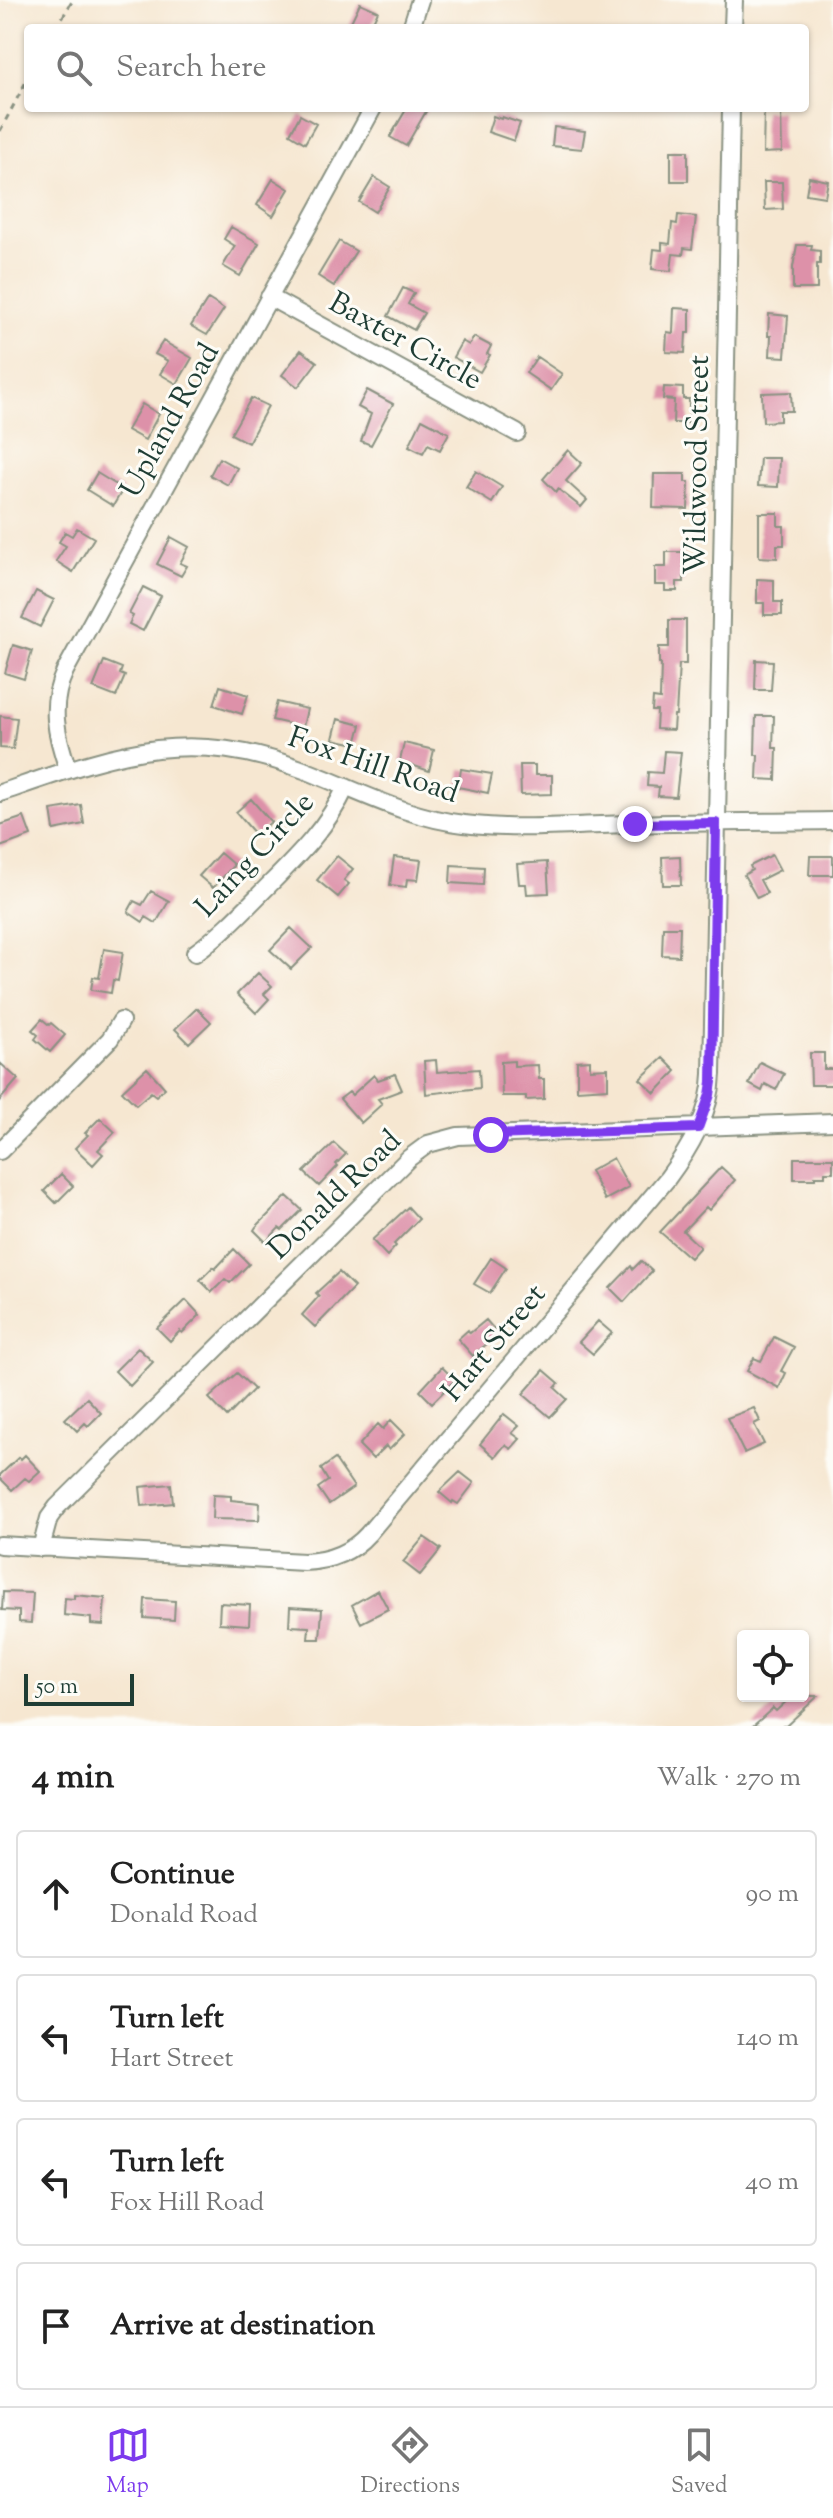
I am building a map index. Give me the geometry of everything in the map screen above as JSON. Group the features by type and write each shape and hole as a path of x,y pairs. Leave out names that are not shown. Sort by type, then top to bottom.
{"street":[{"path":"412,24 420,0"},
{"path":"733,24 734,0"},
{"name":"Upland Road","path":"68,769 54,715 60,681 371,112"},
{"name":"Wildwood Street","path":"716,823 731,112"},
{"name":"Baxter Circle","path":"269,297 517,433"},
{"name":"Fox Hill Road","path":"0,793 68,769 146,749 204,746 264,756 425,817 463,824 517,828 833,821"},
{"name":"Laing Circle","path":"195,953 220,935 312,840 331,816 346,787"},
{"name":"Hart Street","path":"0,1545 304,1562 322,1560 347,1551 368,1534 667,1179 698,1128 712,1082 716,823"},
{"path":"0,1151 110,1039 121,1021"},
{"name":"Donald Road","path":"41,1548 48,1521 55,1509 421,1148 458,1136 833,1122"}],"path":[{"path":"58,24 73,0"},
{"path":"0,131 24,86"}],"building":[{"path":"360,3 378,11 372,24 350,24"},
{"path":"405,112 426,112 406,146 390,137"},
{"path":"764,112 781,112 782,152 763,153"},
{"path":"300,115 316,124 305,143 290,134"},
{"path":"493,116 520,123 514,141 488,132"},
{"path":"554,127 585,131 582,149 552,146"},
{"path":"671,151 688,151 688,181 671,181"},
{"path":"374,177 390,187 375,212 359,202"},
{"path":"809,177 828,181 825,197 806,194"},
{"path":"273,179 289,189 273,216 257,205"},
{"path":"764,182 782,182 783,209 765,210"},
{"path":"678,215 696,217 692,249 684,248 683,255 673,254 671,271 652,269 654,249 662,250 662,243 670,244 672,223 677,224"},
{"path":"231,227 259,243 240,276 223,266 235,246 224,239"},
{"path":"339,241 356,251 334,286 318,276"},
{"path":"797,245 812,245 811,250 820,251 817,289 793,289"},
{"path":"403,288 414,293 408,304 424,313 414,330 388,316"},
{"path":"208,299 224,309 207,335 191,326"},
{"path":"674,308 690,309 690,333 686,333 685,353 666,352 667,332 673,333"},
{"path":"769,314 788,316 785,357 770,356"},
{"path":"474,337 491,346 487,354 490,355 480,372 453,357 462,341 469,345"},
{"path":"163,341 192,358 177,384 160,374 168,361 155,354"},
{"path":"301,350 317,362 298,387 282,375"},
{"path":"537,357 562,374 551,390 526,373"},
{"path":"664,387 683,388 683,399 689,399 689,423 673,423 674,400 663,399"},
{"path":"367,390 393,404 371,445 361,441 371,414 358,407"},
{"path":"791,392 792,411 780,411 780,421 763,422 762,393"},
{"path":"251,398 268,406 248,443 231,434"},
{"path":"142,404 159,414 145,440 127,430"},
{"path":"422,419 449,433 440,450 428,444 423,453 409,446"},
{"path":"568,450 582,463 566,481 587,500 581,507 558,489 556,492 543,479"},
{"path":"219,458 237,468 228,485 210,475"},
{"path":"760,458 779,458 778,487 758,486"},
{"path":"476,471 502,487 492,503 466,487"},
{"path":"97,473 123,489 113,506 87,490"},
{"path":"654,474 685,474 685,482 689,482 688,509 653,508"},
{"path":"759,513 778,513 778,526 784,526 784,545 777,545 777,558 759,557"},
{"path":"77,528 94,538 73,572 56,561 66,546 59,542 65,532 72,536"},
{"path":"171,537 189,547 180,563 187,566 181,576 157,564"},
{"path":"666,552 684,552 684,582 677,582 677,591 665,591 665,585 655,585 655,567 666,567"},
{"path":"757,579 774,580 774,602 782,602 782,615 764,615 764,603 757,603"},
{"path":"143,587 161,596 143,631 129,624 133,616 129,614"},
{"path":"36,591 54,600 40,627 22,618"},
{"path":"669,620 686,620 686,664 679,664 673,730 656,729 657,711 652,711 653,698 660,699 659,647 669,647"},
{"path":"13,645 32,651 24,679 5,673"},
{"path":"756,660 773,661 771,690 755,690"},
{"path":"104,661 122,668 120,674 125,676 116,697 93,688"},
{"path":"220,686 248,695 242,714 214,705"},
{"path":"277,702 307,709 303,727 272,720"},
{"path":"0,716 17,718 13,749 0,748"},
{"path":"756,716 774,716 776,780 757,779"},
{"path":"338,719 361,725 356,744 333,739"},
{"path":"404,743 434,750 429,771 400,761"},
{"path":"664,751 681,752 676,797 658,796 659,787 647,786 648,772 662,773"},
{"path":"520,765 535,765 535,775 552,775 552,794 521,795"},
{"path":"461,769 492,774 488,793 458,787"},
{"path":"251,799 271,822 256,835 236,812"},
{"path":"81,805 84,824 54,830 51,810"},
{"path":"24,817 31,836 0,847 0,825"},
{"path":"220,853 234,865 213,888 199,876"},
{"path":"772,855 780,870 760,880 767,893 757,898 744,875 752,870 750,866"},
{"path":"337,856 353,869 344,880 349,884 338,897 317,880"},
{"path":"680,856 681,885 663,885 662,857"},
{"path":"810,856 833,856 833,875 809,875"},
{"path":"394,857 421,860 418,880 407,879 406,887 390,885"},
{"path":"547,862 549,893 527,894 526,884 519,884 517,864"},
{"path":"451,865 484,867 483,885 450,883"},
{"path":"151,891 169,901 156,923 146,917 143,922 128,912 134,901 142,905"},
{"path":"663,927 680,927 679,956 662,955"},
{"path":"291,928 312,948 291,969 270,950"},
{"path":"104,949 123,952 118,981 113,980 111,993 91,990 93,977 99,978"},
{"path":"258,973 272,986 264,994 269,999 256,1013 237,994"},
{"path":"197,1008 211,1022 189,1043 175,1029"},
{"path":"42,1019 65,1035 50,1052 35,1039 38,1035 32,1030"},
{"path":"810,1053 824,1053 824,1069 833,1069 833,1085 811,1085"},
{"path":"663,1058 676,1071 655,1093 640,1079"},
{"path":"436,1060 437,1072 479,1069 480,1088 426,1094 424,1061"},
{"path":"590,1060 590,1069 608,1068 608,1088 577,1090 577,1061"},
{"path":"514,1061 514,1066 538,1065 539,1079 544,1079 544,1099 502,1096 501,1062"},
{"path":"760,1062 784,1074 776,1090 765,1084 762,1091 749,1084"},
{"path":"0,1063 18,1079 0,1100"},
{"path":"147,1068 165,1088 156,1096 151,1092 136,1105 122,1091"},
{"path":"395,1074 402,1090 378,1099 382,1104 361,1123 340,1099 349,1092 352,1095 374,1075 378,1080"},
{"path":"100,1118 115,1132 98,1150 103,1154 93,1165 75,1148"},
{"path":"334,1143 346,1154 319,1186 304,1172"},
{"path":"613,1158 629,1187 605,1200 590,1171"},
{"path":"794,1158 833,1158 833,1172 825,1172 825,1176 815,1176 815,1179 794,1179"},
{"path":"721,1167 735,1180 709,1210 706,1207 683,1231 700,1247 690,1258 660,1232"},
{"path":"61,1174 73,1186 56,1203 44,1191"},
{"path":"287,1196 302,1210 266,1242 254,1230"},
{"path":"408,1207 419,1219 394,1244 396,1246 387,1256 372,1240"},
{"path":"234,1249 249,1264 230,1283 225,1279 212,1292 200,1280"},
{"path":"491,1258 506,1268 490,1293 474,1284"},
{"path":"641,1261 652,1271 624,1302 610,1288 631,1266 633,1269"},
{"path":"339,1272 354,1287 315,1327 302,1315 319,1296 316,1293"},
{"path":"186,1300 200,1315 170,1341 157,1328"},
{"path":"486,1320 498,1334 473,1356 458,1339"},
{"path":"598,1321 612,1333 593,1354 579,1342"},
{"path":"774,1337 794,1347 781,1371 786,1373 779,1388 747,1371 754,1358 761,1361"},
{"path":"138,1348 153,1362 130,1386 115,1371"},
{"path":"442,1367 455,1380 432,1403 420,1391"},
{"path":"544,1370 559,1383 555,1388 567,1399 550,1417 523,1394"},
{"path":"237,1373 254,1389 227,1417 209,1398"},
{"path":"87,1398 101,1413 88,1426 85,1423 77,1431 65,1419"},
{"path":"754,1408 760,1421 754,1424 764,1444 744,1453 727,1418"},
{"path":"504,1414 519,1426 512,1433 520,1439 511,1449 505,1445 495,1457 480,1444"},
{"path":"391,1420 405,1434 389,1450 386,1446 373,1459 359,1445 378,1424 383,1429"},
{"path":"25,1455 40,1471 29,1481 25,1478 12,1490 0,1475"},
{"path":"335,1459 354,1487 329,1504 318,1488 328,1481 321,1469"},
{"path":"460,1472 474,1483 458,1504 439,1492"},
{"path":"171,1484 173,1503 142,1506 140,1487"},
{"path":"213,1495 260,1503 259,1520 212,1519"},
{"path":"424,1537 441,1549 420,1575 403,1562"},
{"path":"378,1590 388,1609 361,1623 352,1605"},
{"path":"3,1592 33,1593 31,1623 19,1622 19,1611 2,1610"},
{"path":"74,1595 105,1598 103,1625 91,1624 91,1618 64,1615 65,1598 74,1599"},
{"path":"145,1599 175,1601 174,1620 144,1618"},
{"path":"220,1603 250,1605 249,1625 219,1623"},
{"path":"290,1607 322,1609 320,1639 308,1639 309,1627 289,1626"},
{"path":"809,1696 818,1696 786,1726 753,1726 773,1708 776,1711 786,1702 809,1702"}],"route":[{"path":"491,1135 698,1128 712,1082 716,823 635,824"}]}
